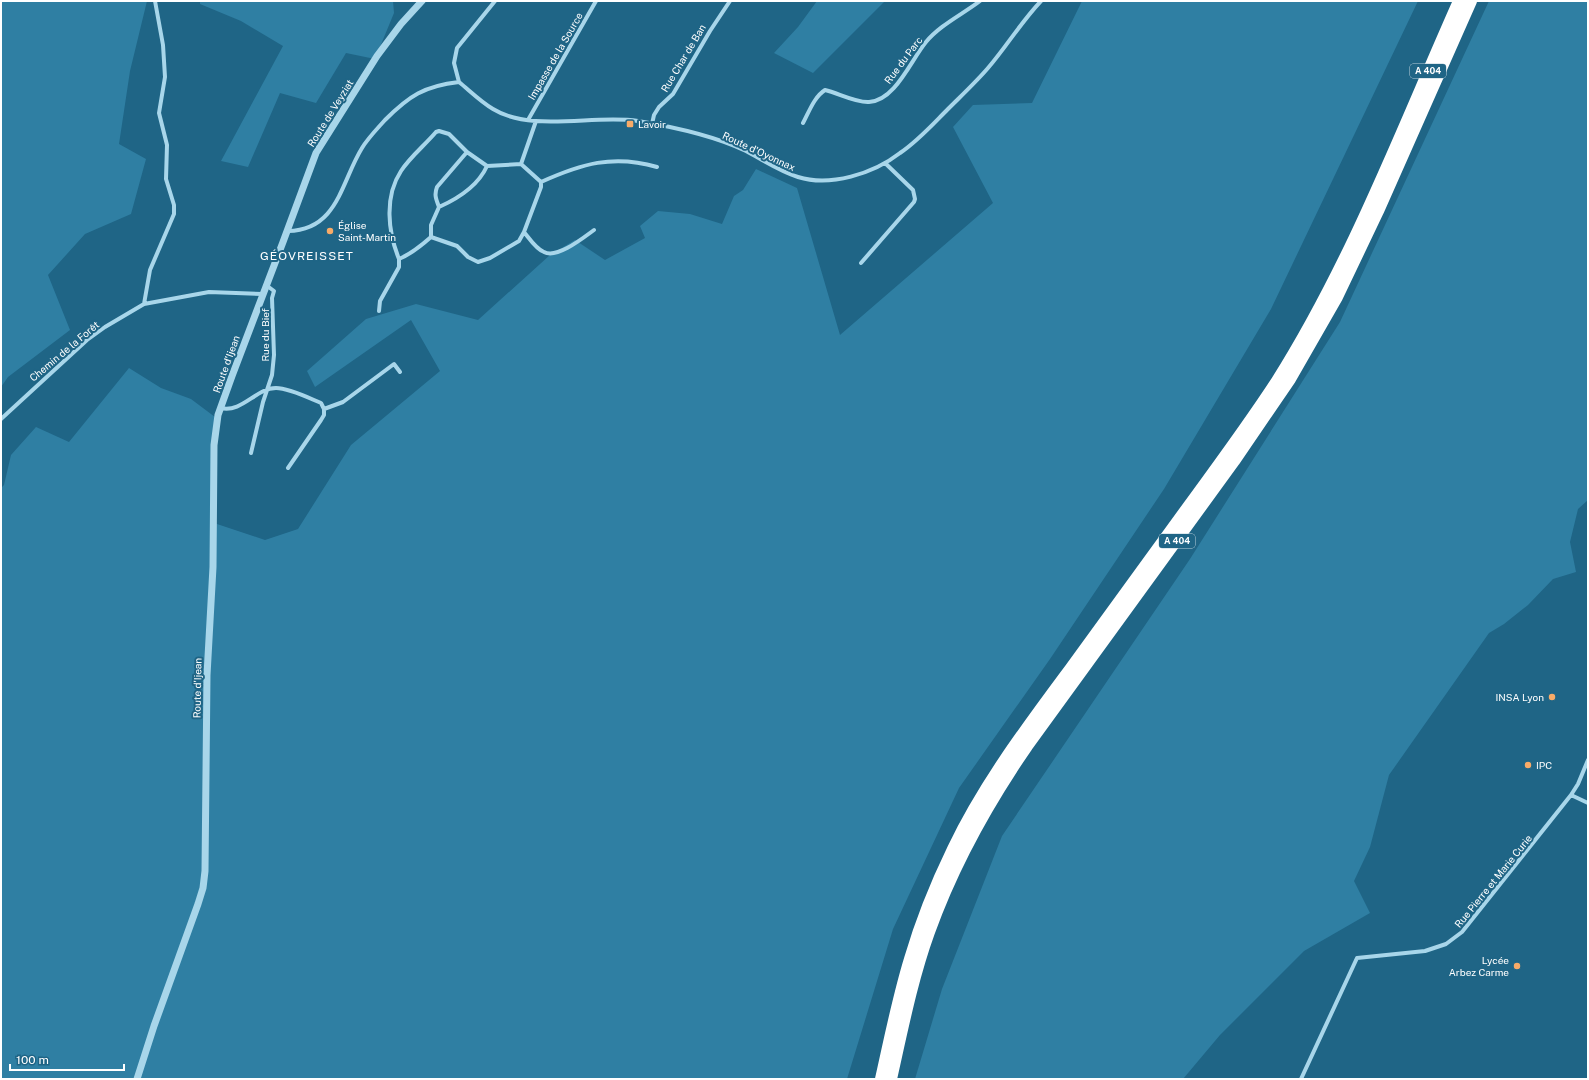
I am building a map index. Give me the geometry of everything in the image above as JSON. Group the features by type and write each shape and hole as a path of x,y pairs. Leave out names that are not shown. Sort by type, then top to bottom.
{"highway":[{"name":"A 404","path":"880,1079 895,1014 915,942 941,874 965,825 990,783 1024,732 1224,457 1276,382 1294,352 1327,294 1348,250 1459,1"},
{"name":"A 404","path":"891,1079 913,984 929,932 948,883 972,833 1027,746 1234,461 1312,343 1337,297 1362,245 1471,1"}],"street":[{"path":"154,1 163,45 165,77 159,113 167,145 166,179 174,205 174,214 150,270 144,304 209,292 264,294"},
{"name":"Route de Veyziat","path":"264,294 266,285 288,231 316,153 377,56 401,24 422,1"},
{"path":"288,231 300,230 317,222 328,214 337,202 360,150 369,137 401,104 420,92 439,84 458,82 454,63 457,48 495,1"},
{"name":"Impasse de la Source","path":"528,120 596,1"},
{"name":"Rue Char de Ban","path":"652,124 654,115 673,94 710,31 730,1"},
{"name":"Rue du Parc","path":"803,123 820,93 825,90 838,93 858,101 869,102 882,99 896,85 927,41 943,27 980,1"},
{"name":"Route d'Oyonnax","path":"458,82 494,110 510,117 536,121 637,121 723,141 746,151 781,170 808,180 818,181 840,179 885,163 901,153 989,67 1027,16 1041,1"},
{"path":"521,164 536,121"},
{"path":"379,311 380,301 399,267 399,259 394,245 389,215 392,191 396,179 402,169 436,132 439,131 449,134 467,152 487,166 521,164 541,182 542,187 524,232 518,241 490,258 478,262 468,257 457,246 432,236"},
{"path":"439,207 435,198 437,187 467,152"},
{"path":"541,182 570,169 587,165 620,161 640,162 657,167"},
{"path":"861,263 915,199 913,190 885,163"},
{"path":"432,236 432,225 439,207 454,200 464,193 484,172 487,166"},
{"path":"524,232 543,252 549,254 556,253 577,243 594,230"},
{"path":"399,259 407,256 432,236"},
{"name":"Rue du Bief","path":"251,453 263,402 269,389 272,375 272,298 274,291 266,285"},
{"name":"Route d'Ijean","path":"136,1079 198,904 206,871 207,674 213,567 214,445 221,408 264,294"},
{"name":"Chemin de la Forêt","path":"1,419 87,340 105,327 144,304"},
{"path":"324,409 343,402 394,364 400,372"},
{"path":"221,408 231,408 243,404 269,389 277,388 284,389 321,403 324,409 324,415 288,468"},
{"path":"1588,760 1578,784 1571,795 1588,803"},
{"name":"Rue Pierre et Marie Curie","path":"1301,1079 1357,958 1425,951 1446,944 1454,939 1462,932 1571,795"}],"shaded area":[{"path":"1,1 147,1 130,71 119,144 146,159 131,214 85,234 48,275 70,330 8,377 1,387"},
{"path":"200,1 393,1 394,13 375,59 346,53 316,103 280,93 248,167 221,161 283,46 241,21 200,4"},
{"path":"817,1 885,1 813,73 774,53 798,27"},
{"path":"1082,1 1418,1 1271,309 1164,489 1050,659 959,788 893,929 847,1079 1,1079 1,488 4,485 11,455 36,427 69,442 129,368 161,388 191,399 215,417 211,522 265,540 298,529 351,445 440,371 411,320 315,387 307,371 366,319 416,304 478,320 550,255 575,240 605,260 645,238 640,226 658,211 690,214 722,224 734,196 743,190 756,169 797,188 840,335 993,203 953,127 973,105 1032,103"},
{"path":"1489,1 1588,1 1588,500 1578,509 1570,542 1576,572 1553,579 1528,605 1504,624 1489,633 1389,775 1370,847 1354,881 1370,913 1304,951 1220,1035 1183,1079 915,1079 942,989 1002,836 1190,559 1340,322"}],"place":[{"name":"Lavoir","path":"630,124"},
{"name":"Église Saint-Martin","path":"330,231"},
{"name":"INSA Lyon","path":"1552,697"},
{"name":"IPC","path":"1528,765"},
{"name":"Lycée Arbez Carme","path":"1517,966"}],"district":[{"name":"GÉOVREISSET","path":"307,256"}]}
